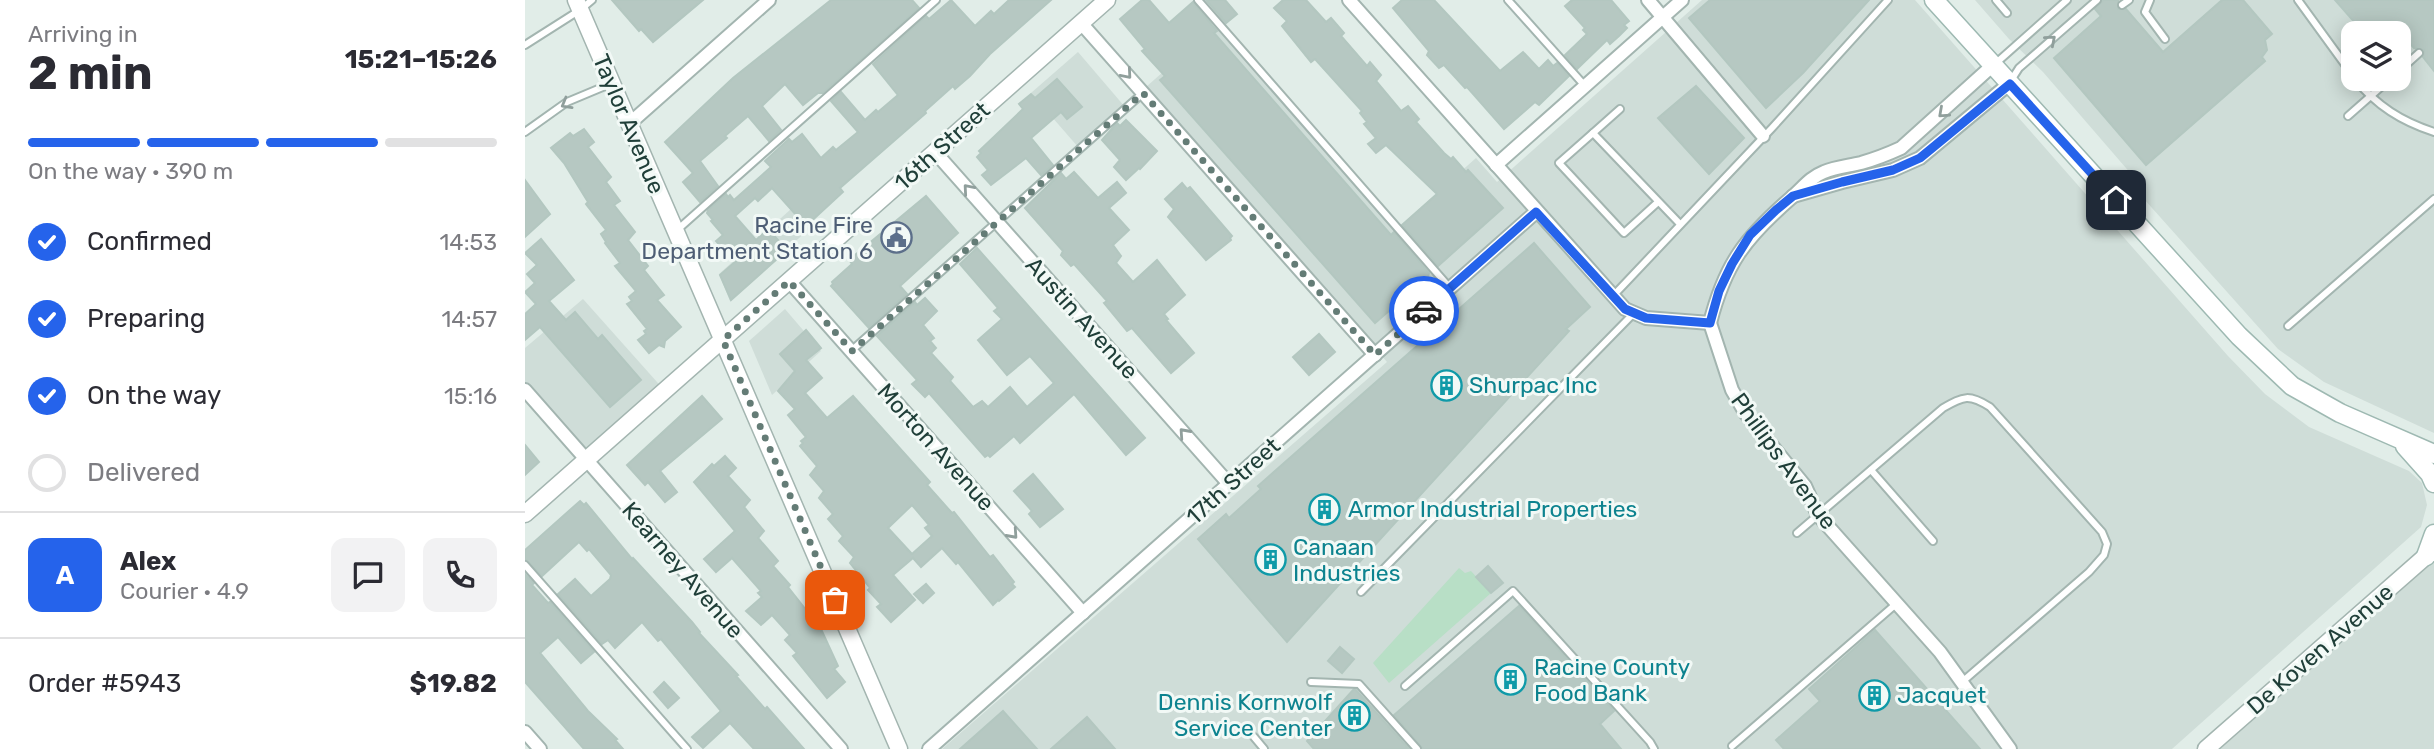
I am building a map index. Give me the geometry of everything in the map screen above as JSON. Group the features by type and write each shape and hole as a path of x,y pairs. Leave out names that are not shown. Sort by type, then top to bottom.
{"main road":[{"path":"1934,0 2239,336 2292,386 2340,412 2434,454"},
{"path":"2391,435 2411,451 2434,483"},
{"path":"2431,557 2434,534"}],"street":[{"path":"629,124 769,0"},
{"name":"16th Street","path":"525,514 1107,0"},
{"path":"1349,0 1625,309 1633,314 1671,321 1710,323 1719,291 1750,235 1807,180 1827,170 1864,162 1901,148 1992,66"},
{"path":"1648,0 1763,136"},
{"path":"1496,166 1682,0"},
{"name":"Taylor Avenue","path":"582,3 629,124 899,749"},
{"path":"1081,23 1375,355"},
{"path":"1793,196 1893,170 1920,158 2010,84"},
{"name":"Austin Avenue","path":"935,152 1229,484"},
{"name":"17th Street","path":"929,749 1536,212"},
{"name":"Morton Avenue","path":"789,281 1083,614"},
{"name":"Phillips Avenue","path":"1710,323 1732,390 1746,414 1805,486 1818,515 1940,652 2010,749"},
{"name":"Kearney Avenue","path":"525,390 841,749"},
{"name":"De Koven Avenue","path":"2206,749 2431,557"},
{"path":"525,732 540,749"}],"lane":[{"path":"676,231 936,0"},
{"path":"1198,0 1450,288"},
{"path":"1508,0 1585,86"},
{"path":"1613,296 1857,37 1888,0"},
{"path":"1996,0 2007,13"},
{"path":"1992,66 2067,0"},
{"path":"2010,84 2019,68 2097,0"},
{"path":"2123,5 2129,0"},
{"path":"2150,0 2145,12 2165,39"},
{"path":"2298,0 2341,59"},
{"path":"525,45 582,3"},
{"path":"2411,60 2419,53"},
{"path":"525,132 567,102 612,83"},
{"path":"2366,91 2397,118 2434,132"},
{"path":"2349,116 2376,91"},
{"path":"852,351 1143,93"},
{"path":"1620,109 1559,163 1624,233 1658,202"},
{"path":"1593,133 1679,224"},
{"path":"2288,326 2434,199"},
{"path":"1361,592 1633,314"},
{"path":"1797,533 1943,408 1959,399 1975,398 1990,407 2102,532 2107,544 2104,555 2089,572 1962,682"},
{"path":"1871,470 1933,541"},
{"path":"525,565 687,749"},
{"path":"1405,686 1513,590 1654,749"},
{"path":"1733,746 1898,603"},
{"path":"1311,682 1359,684 1417,749"},
{"path":"1254,737 1264,749"}],"shaded area":[{"path":"1702,0 1915,0 2228,356 2265,394 2309,427 2409,471 2422,483 2427,505 2421,527 2172,749 942,749 1387,362 1146,87 1215,26 1395,230 1476,158 1497,182"},
{"path":"1975,0 2434,0 2434,433 2324,382 2278,349 2127,180 2132,175 2043,72"},
{"path":"1078,52 1125,107 1079,148 1031,93"},
{"path":"791,209 809,229 730,301 719,274"},
{"path":"583,299 665,391 586,460 525,390 525,348"},
{"path":"785,309 821,351 772,395 749,341"},
{"path":"2434,561 2434,749 2220,749 2361,626"}],"green space":[{"path":"1459,568 1465,573 1471,571 1491,593 1389,683 1373,663"}],"building":[{"path":"612,0 703,0 653,42 641,29 639,31"},
{"path":"831,0 912,0 919,8 823,93 818,93 803,105 785,84 762,106 781,130 769,141 748,116 725,136 727,138 700,161 718,186 700,202 683,182 693,173 665,142 733,78"},
{"path":"951,0 975,26 991,11 994,14 1009,0 1051,0 990,54 970,76 955,89 953,86 840,188 843,192 806,226 772,188 758,201 755,198 735,216 756,240 768,229 787,250 731,300 720,275 735,262 716,241 723,235 711,221 713,220 707,213 708,210 726,194 734,200 771,167 765,161 789,139 792,142 802,134 821,158 833,147 836,150 858,132 831,101 841,92 865,120 876,110 878,112 898,95 873,64 926,16 929,19"},
{"path":"1142,0 1149,0 1169,23 1193,2 1217,31 1214,33 1391,235 1394,232 1429,273 1428,277 1375,323 1160,80 1165,76 1142,51 1145,49 1120,19"},
{"path":"1206,0 1225,0 1237,14 1226,23"},
{"path":"1283,0 1306,0 1326,22 1331,18 1344,33 1341,36 1367,66 1370,62 1381,75 1376,81 1401,111 1408,106 1419,119 1416,122 1444,153 1451,159 1453,157 1466,172 1468,170 1503,208 1438,266 1402,225 1437,194 1386,145 1376,153 1368,144 1376,138 1364,124 1367,122 1360,113 1362,111 1315,59 1311,62 1282,26 1287,21 1274,8"},
{"path":"1402,0 1434,0 1500,71 1523,52 1539,69 1548,60 1553,66 1557,63 1569,76 1539,105 1535,102 1504,129 1467,87 1465,88 1444,65 1439,68 1427,55 1429,51 1393,8"},
{"path":"1572,0 1611,0 1629,21 1624,25 1627,28 1619,36 1610,44 1607,40 1577,69 1565,55 1587,34 1583,30 1585,28 1565,6"},
{"path":"1710,0 1869,0 1803,73 1766,108 1689,18"},
{"path":"2103,0 2118,0 2118,9 2126,9 2163,52 2222,0 2243,0 2272,34 2265,40 2267,50 2262,57 2265,61 2146,165 2054,58 2101,16 2095,9"},
{"path":"2335,0 2434,0 2434,71 2423,57 2424,50 2411,45 2411,21 2353,21"},
{"path":"1057,79 1082,107 1067,119 1061,112 1031,138 1053,165 1041,175 1026,158 991,185 982,175 988,170 977,157 981,153 979,151 1023,109 1019,104 1031,94 1035,98"},
{"path":"1696,86 1744,138 1709,174 1658,118"},
{"path":"1126,120 1157,151 1126,180 1114,167 1120,160 1102,140 1117,123 1120,126"},
{"path":"584,129 594,142 588,147 611,177 606,182 620,201 614,205 635,232 628,240 648,266 644,270 664,295 657,300 681,327 665,341 664,347 659,345 649,353 638,340 646,334 644,331 647,329 627,304 632,301 629,297 636,291 615,266 620,263 601,234 606,230 586,204 588,202 564,163 551,148 570,133 573,136"},
{"path":"1074,172 1098,198 1117,182 1126,193 1109,208 1129,230 1113,245 1121,256 1116,263 1133,282 1157,260 1185,295 1164,314 1194,353 1171,373 1132,328 1127,331 1104,303 1107,301 1074,264 1071,266 1061,255 1063,251 1025,208 1061,173 1066,179"},
{"path":"525,180 550,214 525,237"},
{"path":"1182,183 1187,189 1190,187 1232,236 1231,240 1206,260 1168,217 1174,209 1165,199"},
{"path":"926,196 958,233 900,286 907,294 869,328 831,286 832,282 852,264 849,260"},
{"path":"541,239 574,280 549,301 566,320 575,312 598,339 602,335 641,380 610,407 540,327 525,340 525,314 536,304 525,292 535,283 527,274 537,265 525,253"},
{"name":"Shurpac Inc","path":"1534,243 1590,307 1566,329 1569,331 1287,642 1198,539 1226,514 1229,518 1261,489 1258,486"},
{"path":"977,248 1145,438 1126,455 1074,394 1020,443 1014,436 990,457 985,457 929,393 925,397 912,384 917,380 877,336 915,302 917,305 925,298 937,311 923,325 934,338 930,341 936,348 931,353 953,377 950,381 973,407 982,401 988,407 1010,387 1027,407 1054,383 1030,356 1007,375 978,340 1002,319 994,311 998,308 960,264"},
{"path":"806,330 821,348 806,360 822,378 805,393 827,418 853,396 930,482 927,485 952,513 954,512 990,557 993,555 1015,587 993,605 958,562 956,564 942,548 921,567 913,558 893,575 915,600 891,622 877,607 881,604 850,563 854,557 839,541 843,536 828,519 833,514 819,498 824,491 810,475 817,466 800,446 806,437 788,415 795,409 778,391 795,371 780,354","holes":["912,505 929,525 925,528 932,536 912,554 888,528"]},
{"path":"1319,334 1335,352 1309,375 1293,357"},
{"path":"702,396 722,419 660,471 677,492 665,502 648,482 645,485 627,465"},
{"path":"525,445 539,462 525,475"},
{"path":"725,456 736,468 728,476 750,500 744,507 764,531 758,538 778,561 773,566 821,629 838,666 834,669 845,682 827,698 793,656 797,653 785,640 790,635 772,615 761,625 746,611 762,597 758,593 761,591 732,558 716,572 704,559 735,531 694,482 712,464 714,466"},
{"path":"1033,474 1063,509 1040,527 1029,514 1032,511 1014,491"},
{"path":"580,501 584,505 586,503 632,559 692,622 765,709 767,707 804,749 754,749 730,723 703,748 692,737 721,711 661,639 658,641 642,622 615,648 608,640 602,644 558,594 575,579 591,596 610,579 611,575 589,549 587,551 579,542 542,576 525,559 525,550"},
{"path":"1488,566 1503,583 1491,593 1476,577"},
{"path":"525,574 594,652 581,663 558,637 540,653 623,749 584,749 525,682"},
{"path":"926,584 934,593 923,603 914,594"},
{"name":"Racine County Food Bank","path":"1519,606 1614,711 1600,724 1621,749 1423,749 1394,715"},
{"name":"Jacquet","path":"1875,630 1980,749 1784,749 1776,740 1820,701 1809,689"},
{"path":"1340,647 1354,659 1342,673 1328,661"},
{"path":"664,682 679,698 668,708 654,692"},
{"name":"Dennis Kornwolf Service Center","path":"1354,689 1409,749 1314,749 1307,741"},
{"path":"1003,711 1037,749 960,749"},
{"path":"1087,717 1115,749 1051,749"}],"way so far":[{"path":"835,600 723,340 789,281 852,351 1143,93 1375,355 1424,311"}],"place":[{"name":"Racine Fire Department Station 6","path":"896,238"},
{"name":"Shurpac Inc","path":"1446,385"},
{"name":"Armor Industrial Properties","path":"1325,509"},
{"name":"Canaan Industries","path":"1270,560"},
{"name":"Racine County Food Bank","path":"1511,680"},
{"name":"Jacquet","path":"1874,695"},
{"name":"Dennis Kornwolf Service Center","path":"1355,715"}],"route":[{"path":"1424,311 1536,212 1625,309 1646,318 1683,323 1710,323 1719,291 1750,235 1793,196 1893,170 1920,158 2010,84 2116,200"}]}
